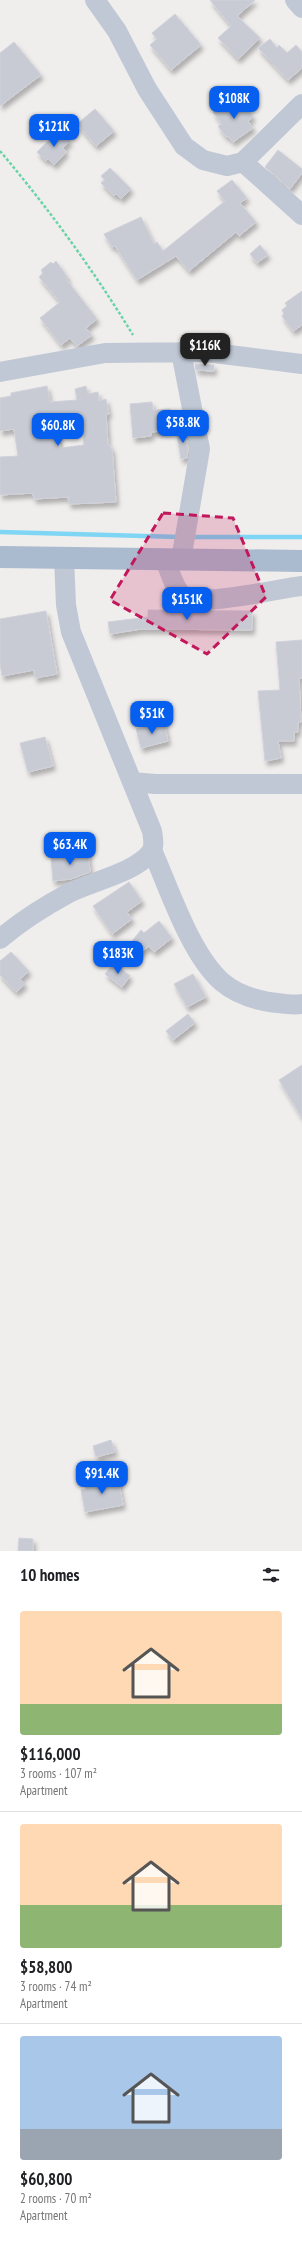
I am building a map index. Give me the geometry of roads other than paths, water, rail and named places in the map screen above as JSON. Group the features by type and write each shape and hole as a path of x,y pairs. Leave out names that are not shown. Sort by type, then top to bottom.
{"main road":[{"path":"0,557 302,561"}],"street":[{"path":"95,0 117,32 147,89 184,146 203,160 227,166 243,162 302,104"},
{"path":"296,0 302,8"},
{"path":"243,162 302,215"},
{"path":"181,352 200,449 173,560 174,582 183,596 191,600 242,596 302,586"},
{"path":"0,372 106,353 206,352 302,364"},
{"path":"64,558 66,605 72,632 152,831 152,850 192,941 207,964 222,982 250,998 293,1006 302,1004"},
{"path":"132,782 155,784 302,784"},
{"path":"140,802 155,784"},
{"path":"0,939 13,928 70,893 136,864 152,850"}],"waterway":[{"path":"0,532 180,537"},
{"path":"190,537 302,537"}]}
